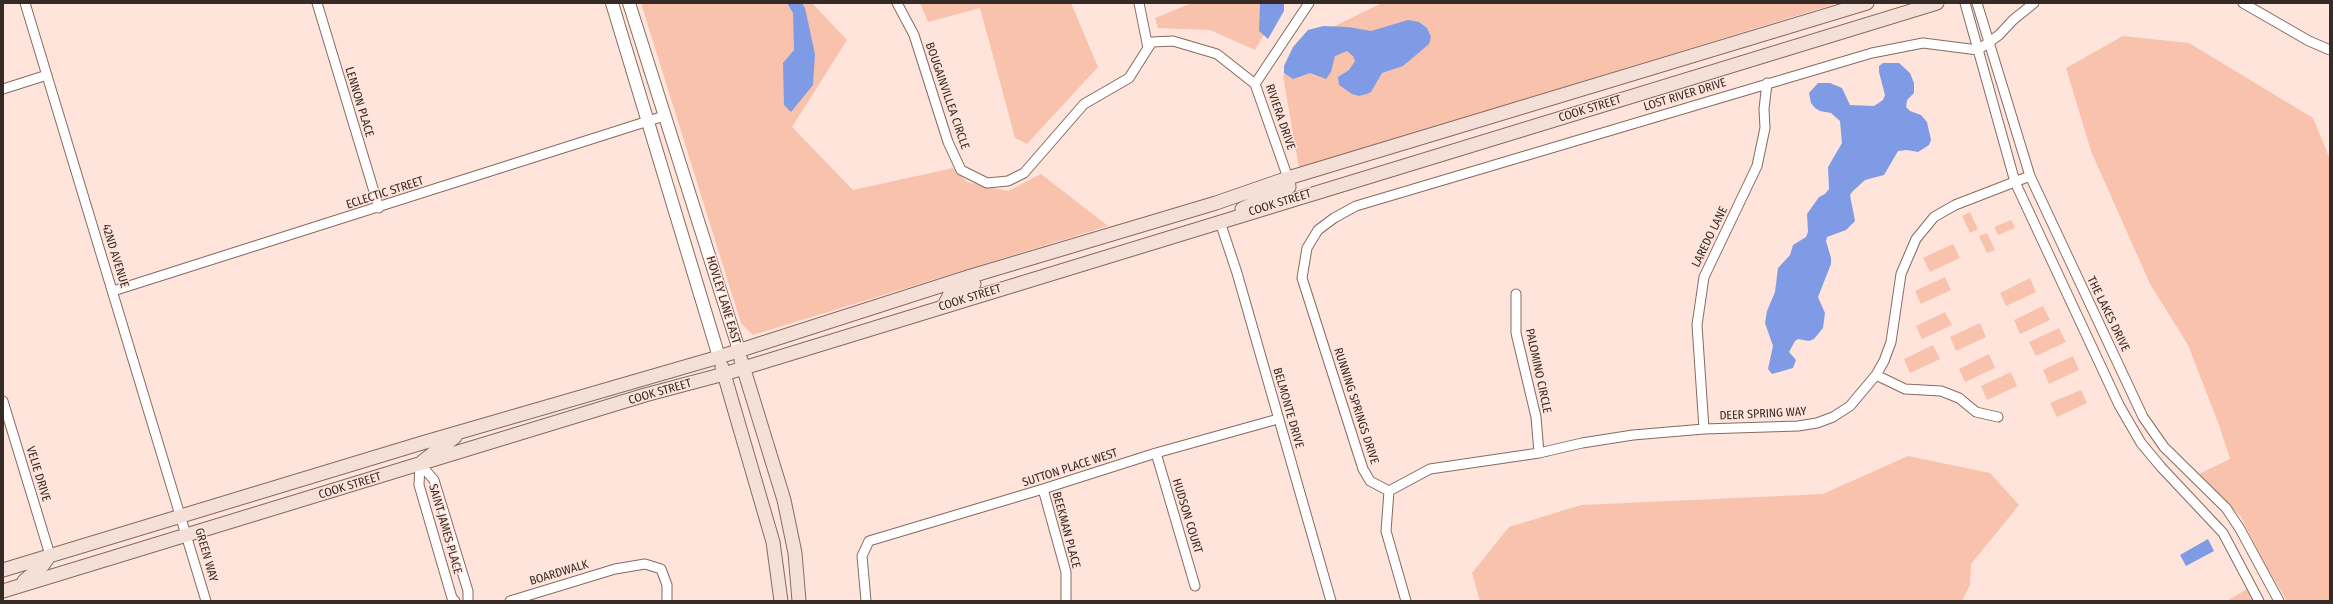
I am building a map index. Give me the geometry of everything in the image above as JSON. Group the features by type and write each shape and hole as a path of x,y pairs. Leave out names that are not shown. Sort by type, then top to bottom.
{"main road":[{"name":"COOK STREET","path":"3,570 467,430 719,357 1216,203 1288,178 1867,3"},
{"name":"COOK STREET","path":"8,589 645,395 744,368 1937,3"},
{"path":"1220,222 1259,200 1289,187 1288,178"},
{"path":"944,306 950,294 957,290 1033,265 1067,248"},
{"name":"HOVLEY LANE EAST","path":"739,350 784,500 795,553 799,601"},
{"name":"HOVLEY LANE EAST","path":"719,357 774,542 781,601"},
{"path":"420,464 434,451 467,430"},
{"path":"8,589 31,577 43,565 50,555"}],"street":[{"name":"42ND AVENUE","path":"25,3 182,516"},
{"name":"LENNON PLACE","path":"316,3 379,208"},
{"name":"HOVLEY LANE EAST","path":"612,3 649,120 719,357"},
{"name":"HOVLEY LANE EAST","path":"629,3 739,350"},
{"name":"BOUGAINVILLEA CIRCLE","path":"897,3 914,35 948,142 961,170 987,183 1008,181 1024,173 1084,104 1129,78 1148,48"},
{"path":"1139,3 1148,48"},
{"name":"RIVIERA DRIVE","path":"1288,178 1255,84 1265,66 1309,3"},
{"path":"1965,3 2015,182 2119,405 2141,443 2161,467 2223,533 2259,601"},
{"name":"THE LAKES DRIVE","path":"1977,3 2030,176 2143,418 2164,447 2226,508 2240,529 2279,601"},
{"path":"1978,50 2034,3"},
{"path":"2243,3 2309,41 2330,50"},
{"path":"616,16 620,16 627,24 648,62"},
{"path":"1148,48 1152,42 1173,41 1217,54 1255,84"},
{"name":"LOST RIVER DRIVE","path":"1334,218 1356,206 1872,53 1923,44 1978,50"},
{"path":"3,89 47,75"},
{"name":"LAREDO LANE","path":"1704,429 1697,325 1704,277 1757,166 1765,128 1764,109 1767,83"},
{"name":"ECLECTIC STREET","path":"113,291 379,208 664,116"},
{"name":"DEER SPRING WAY","path":"1389,491 1430,469 1539,453 1633,435 1704,429 1798,426 1817,423 1833,417 1850,406 1876,375 1891,342 1901,274 1916,239 1934,217 1955,205 2030,176"},
{"name":"RUNNING SPRINGS DRIVE","path":"1334,218 1318,230 1307,248 1302,278 1362,469 1370,481 1389,491"},
{"name":"BELMONTE DRIVE","path":"1220,222 1237,273 1331,601"},
{"name":"PALOMINO CIRCLE","path":"1516,294 1516,333 1536,418 1539,453"},
{"path":"1876,375 1905,389 1941,391 1959,398 1976,412 1998,418"},
{"name":"VELIE DRIVE","path":"3,401 50,555"},
{"name":"SUTTON PLACE WEST","path":"866,601 862,556 869,541 1043,490 1156,453 1278,419"},
{"name":"HUDSON COURT","path":"1156,453 1195,586"},
{"name":"SAINT JAMES PLACE","path":"420,464 419,485 452,596 455,601"},
{"name":"SAINT JAMES PLACE","path":"420,464 434,480 468,591 468,601"},
{"name":"BEEKMAN PLACE","path":"1043,490 1066,572 1066,601"},
{"path":"1389,491 1386,531 1406,601"},
{"name":"GREEN WAY","path":"182,516 206,601"},
{"name":"BOARDWALK","path":"510,601 615,569 645,564 662,569 667,585 667,601"}],"shaded area":[{"path":"641,3 812,3 847,40 792,127 853,190 953,168 967,182 1008,191 1041,174 1108,226 753,335 741,323"},
{"path":"920,3 1071,3 1098,67 1027,144 1015,138 980,8 928,22"},
{"path":"1192,3 1283,3 1255,50 1210,30 1158,28 1155,18"},
{"path":"1382,3 1838,3 1299,168 1283,76 1302,42"},
{"path":"2123,36 2189,43 2313,118 2330,159 2330,601 2287,601 2268,570 2241,517 2199,474 2230,459 2219,425 2188,345 2150,284 2091,151 2066,68"},
{"path":"1970,212 1978,229 1970,233 1962,216"},
{"path":"2011,220 2015,228 1998,235 1994,227"},
{"path":"1987,233 1995,250 1987,253 1979,236"},
{"path":"1953,244 1960,258 1930,272 1923,258"},
{"path":"1945,277 1951,290 1921,304 1915,291"},
{"path":"2030,278 2036,292 2006,306 2000,293"},
{"path":"2043,306 2050,320 2020,334 2014,320"},
{"path":"1945,312 1952,325 1922,339 1916,326"},
{"path":"1980,323 1986,337 1956,351 1950,337"},
{"path":"2059,328 2066,342 2036,356 2029,342"},
{"path":"1933,345 1940,359 1910,373 1904,359"},
{"path":"1989,354 1995,368 1965,382 1959,369"},
{"path":"2073,356 2079,370 2049,384 2043,370"},
{"path":"2011,372 2017,386 1987,400 1981,386"},
{"path":"2081,390 2087,403 2057,417 2050,403"},
{"path":"1908,456 1990,473 2019,505 1971,564 1970,585 1962,601 1480,601 1472,573 1509,527 1581,505 1823,494"},
{"path":"2247,589 2254,601 2227,601"}],"water":[{"path":"787,3 802,3 805,8 815,54 813,85 791,112 784,105 783,63 794,50 793,13"},
{"path":"1260,3 1284,3 1284,11 1268,39 1259,31"},
{"path":"1408,20 1419,22 1427,28 1431,37 1429,44 1403,66 1382,73 1371,92 1367,94 1359,96 1352,94 1339,85 1338,77 1349,70 1355,61 1353,56 1347,51 1335,56 1331,72 1326,79 1310,73 1293,79 1284,73 1284,66 1293,47 1308,30 1323,26 1348,27 1371,31"},
{"path":"1883,63 1899,63 1910,73 1914,83 1914,93 1907,100 1906,107 1910,111 1921,115 1927,122 1931,140 1929,145 1918,152 1907,150 1898,151 1884,175 1865,180 1850,195 1855,221 1846,230 1827,237 1826,241 1831,258 1831,264 1818,297 1825,313 1823,328 1814,339 1809,341 1798,339 1795,341 1789,352 1796,360 1793,368 1772,374 1768,369 1773,346 1765,323 1767,311 1775,292 1778,268 1790,255 1793,245 1806,237 1808,232 1807,214 1819,197 1825,194 1829,189 1828,167 1842,143 1840,121 1831,113 1820,111 1815,108 1811,103 1809,93 1818,83 1830,83 1842,88 1850,105 1874,106 1883,100 1885,95 1879,72 1879,66"},
{"path":"2208,539 2214,551 2186,566 2180,555"}]}
